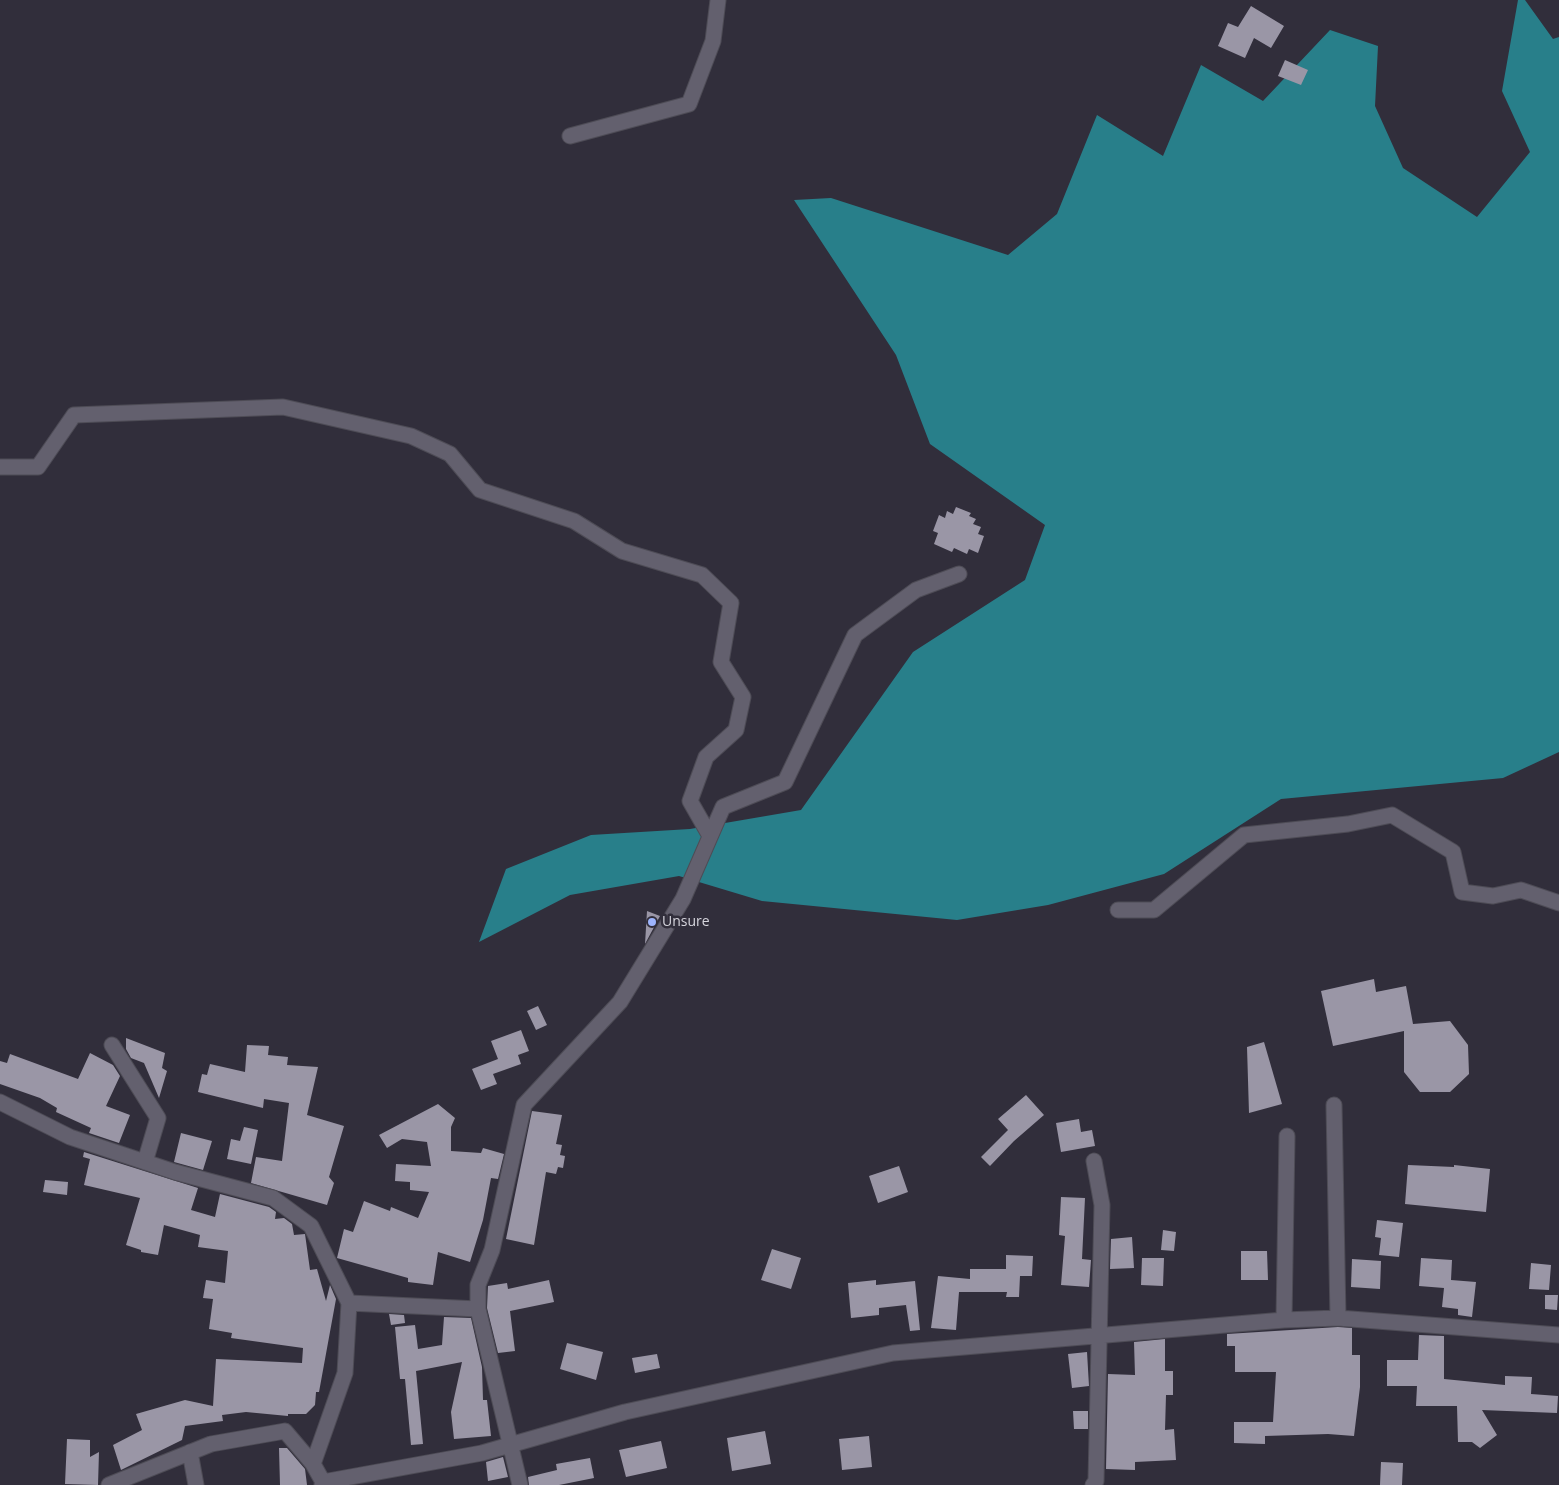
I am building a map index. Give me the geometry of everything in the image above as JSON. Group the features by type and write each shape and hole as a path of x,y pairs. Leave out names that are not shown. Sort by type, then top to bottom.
{"street":[{"path":"570,136 689,104 713,41 718,0"},
{"path":"0,468 38,467 74,415 283,407 411,436 450,454 480,490 574,521 622,551 702,575 731,603 721,662 744,697 736,730 706,757 690,801 710,836"},
{"path":"520,1485 478,1309 478,1285 492,1250 524,1105 620,1002 683,899 723,807 785,782 855,635 916,590 959,574"},
{"path":"1118,910 1154,910 1244,835 1348,824 1392,816 1453,852 1462,892 1493,896 1522,890 1559,903"},
{"path":"112,1045 158,1118 145,1162"},
{"path":"1334,1105 1338,1318"},
{"path":"4,1108 70,1137 145,1162 273,1198 312,1226 349,1303 345,1373 313,1464"},
{"path":"1284,1320 1287,1136"},
{"path":"1093,1485 1096,1481 1102,1204 1094,1161"},
{"path":"349,1303 478,1309"},
{"path":"109,1485 211,1444 285,1431 313,1464 322,1484 482,1453 625,1412 892,1353 1284,1320 1338,1318 1559,1335"},
{"path":"190,1452 196,1485"}],"water":[{"path":"1518,0 1525,0 1553,39 1559,37 1559,752 1503,778 1281,799 1164,874 1048,905 957,920 762,901 679,876 570,895 479,942 506,869 591,835 690,829 801,810 913,652 1025,580 1045,525 930,444 896,355 794,200 831,198 1008,255 1057,214 1097,115 1163,156 1201,65 1263,101 1330,30 1378,46 1375,106 1403,168 1477,217 1530,152 1502,91"}],"building":[{"path":"1251,6 1284,26 1271,48 1254,38 1245,58 1218,46 1228,23 1238,27"},
{"path":"1285,60 1308,70 1301,85 1278,76"},
{"path":"956,507 971,513 969,516 976,519 973,524 981,527 978,534 984,536 978,553 969,549 967,554 954,548 952,552 934,544 938,533 933,531 939,515 945,518 947,511 953,514"},
{"name":"Unsure","path":"647,911 660,916 645,944"},
{"path":"1374,979 1376,992 1406,986 1413,1024 1450,1021 1468,1045 1469,1074 1450,1092 1420,1092 1404,1072 1404,1031 1333,1046 1321,991"},
{"path":"538,1006 547,1025 536,1030 527,1011"},
{"path":"521,1030 529,1051 518,1055 521,1064 493,1074 497,1084 481,1090 472,1069 498,1059 491,1041"},
{"path":"126,1038 165,1053 162,1068 167,1071 159,1098 144,1063 131,1058 126,1049"},
{"path":"1264,1042 1282,1104 1249,1113 1247,1047"},
{"path":"247,1045 269,1046 268,1055 288,1057 287,1065 318,1067 307,1115 344,1126 329,1177 334,1183 327,1205 251,1183 256,1157 282,1161 289,1103 264,1099 263,1108 198,1092 202,1074 207,1075 210,1064 245,1072"},
{"path":"90,1053 113,1065 120,1076 106,1106 130,1115 119,1143 89,1133 91,1128 56,1112 57,1108 40,1098 0,1084 0,1061 7,1063 10,1054 78,1079"},
{"path":"1026,1095 1044,1115 1014,1141 990,1166 981,1157 1008,1130 998,1119"},
{"path":"438,1104 455,1118 451,1127 451,1151 481,1153 483,1148 504,1154 498,1179 491,1178 483,1220 470,1262 438,1252 433,1285 408,1282 408,1278 337,1258 344,1229 353,1232 364,1201 390,1211 391,1207 418,1218 429,1192 410,1190 410,1182 395,1181 396,1164 431,1166 427,1142 402,1139 387,1148 379,1135"},
{"path":"532,1111 562,1115 556,1144 562,1145 560,1155 565,1156 563,1168 558,1167 556,1174 546,1172 534,1245 506,1239"},
{"path":"1079,1119 1081,1132 1092,1130 1095,1146 1061,1152 1056,1123"},
{"path":"244,1127 258,1130 251,1164 227,1159 231,1139 240,1141"},
{"path":"181,1133 212,1141 203,1170 174,1162"},
{"path":"84,1152 198,1188 191,1210 215,1217 220,1194 269,1207 276,1212 275,1219 284,1218 292,1224 294,1235 305,1234 310,1270 317,1269 326,1301 330,1285 336,1299 319,1392 316,1392 315,1405 306,1414 288,1414 288,1416 246,1412 222,1415 223,1421 185,1426 182,1440 121,1470 113,1445 142,1430 136,1414 185,1400 213,1406 216,1359 302,1363 303,1348 231,1338 232,1333 209,1329 213,1299 203,1298 206,1280 225,1283 228,1251 198,1247 200,1235 164,1225 158,1255 141,1252 141,1250 126,1245 140,1198 84,1185 90,1159 83,1157"},
{"path":"1408,1165 1454,1167 1454,1165 1490,1169 1486,1212 1405,1204"},
{"path":"899,1166 908,1192 878,1203 869,1176"},
{"path":"45,1180 68,1182 67,1195 43,1192"},
{"path":"1061,1197 1085,1198 1082,1259 1091,1260 1089,1287 1061,1285 1065,1236 1059,1235"},
{"path":"1377,1220 1403,1223 1399,1257 1379,1255 1381,1238 1375,1237"},
{"path":"1163,1230 1176,1232 1174,1251 1161,1250"},
{"path":"1132,1237 1134,1268 1110,1269 1111,1239"},
{"path":"772,1249 801,1258 791,1289 761,1280"},
{"path":"1241,1251 1267,1251 1268,1280 1241,1280"},
{"path":"1006,1255 1033,1256 1032,1276 1020,1276 1019,1297 1006,1297 1007,1292 959,1292 956,1330 931,1328 938,1276 970,1279 970,1269 1006,1269"},
{"path":"1142,1258 1164,1258 1163,1286 1141,1285"},
{"path":"1421,1258 1452,1260 1451,1280 1476,1282 1472,1317 1458,1315 1458,1309 1442,1307 1444,1288 1419,1286"},
{"path":"1352,1259 1381,1261 1380,1289 1351,1287"},
{"path":"1531,1263 1551,1265 1549,1290 1529,1289"},
{"path":"549,1280 554,1302 510,1311 515,1351 498,1353 487,1308 488,1286 507,1283 508,1289"},
{"path":"876,1280 876,1285 915,1281 920,1330 910,1331 906,1305 879,1308 879,1315 851,1318 848,1283"},
{"path":"1545,1295 1558,1295 1557,1310 1545,1309"},
{"path":"389,1314 404,1315 405,1323 391,1325"},
{"path":"444,1317 471,1318 482,1367 483,1400 487,1400 491,1436 454,1439 451,1412 462,1362 416,1371 423,1444 411,1445 405,1379 400,1379 395,1327 415,1325 418,1349 442,1345"},
{"path":"1338,1327 1352,1328 1352,1355 1360,1355 1360,1387 1354,1436 1328,1434 1265,1436 1265,1444 1234,1443 1234,1422 1273,1422 1276,1372 1235,1372 1235,1346 1227,1346 1227,1334"},
{"path":"1419,1335 1444,1336 1444,1379 1505,1385 1505,1376 1532,1377 1531,1394 1558,1396 1557,1413 1482,1410 1497,1435 1480,1448 1472,1442 1458,1442 1457,1406 1416,1406 1417,1386 1387,1386 1387,1360 1418,1360"},
{"path":"1165,1339 1165,1371 1173,1371 1173,1395 1166,1395 1165,1430 1174,1429 1176,1460 1135,1462 1135,1470 1106,1469 1108,1374 1135,1375 1134,1342"},
{"path":"567,1343 603,1352 596,1380 560,1369"},
{"path":"1087,1352 1089,1386 1072,1388 1068,1354"},
{"path":"657,1354 660,1368 635,1373 632,1358"},
{"path":"1073,1411 1088,1411 1088,1429 1074,1429"},
{"path":"765,1431 771,1464 732,1471 727,1438"},
{"path":"869,1436 872,1467 842,1470 839,1439"},
{"path":"67,1439 90,1440 90,1457 99,1452 98,1485 65,1484"},
{"path":"661,1441 667,1468 626,1477 619,1450"},
{"path":"279,1448 287,1448 305,1469 307,1485 280,1485"},
{"path":"503,1457 508,1477 488,1481 486,1462"},
{"path":"590,1458 594,1478 559,1485 529,1485 528,1477 557,1470 556,1464"},
{"path":"1381,1462 1403,1463 1402,1485 1380,1485"}],"place":[{"name":"Unsure","path":"652,922"}]}
